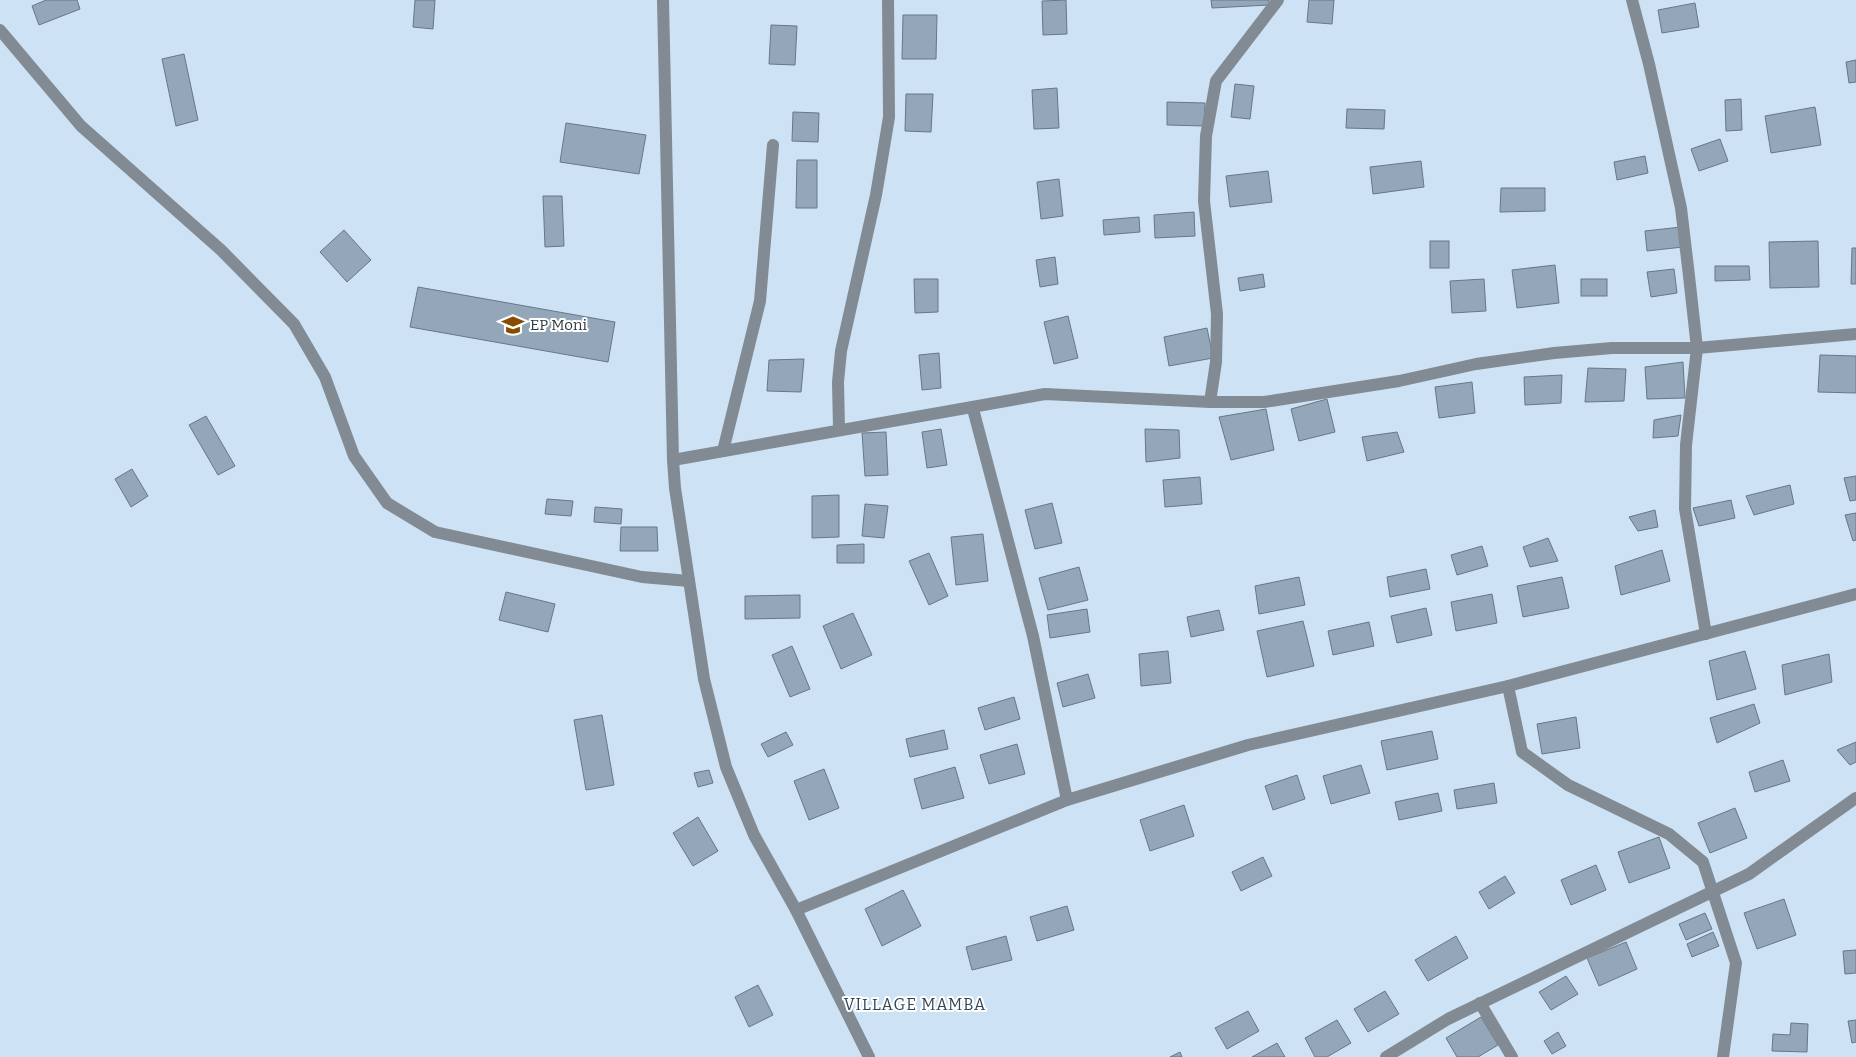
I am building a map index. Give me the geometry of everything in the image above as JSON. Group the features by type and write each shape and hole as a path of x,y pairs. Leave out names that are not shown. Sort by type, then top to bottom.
{"street":[{"path":"663,0 673,460 675,488 704,680 726,767 754,835 796,910 869,1057"},
{"path":"839,430 838,382 841,351 876,195 889,117 888,0"},
{"path":"1210,402 1216,362 1217,314 1204,202 1208,127 1216,81 1278,0"},
{"path":"1632,0 1649,64 1681,208 1697,348 1686,445 1685,509 1706,634"},
{"path":"0,30 81,126 220,250 294,324 325,376 354,456 387,503 435,532 642,577 689,581"},
{"path":"723,452 760,301 772,146"},
{"path":"673,460 1045,394 1210,402 1264,402 1399,381 1476,364 1554,353 1612,348 1697,348 1856,334"},
{"path":"973,408 1033,636 1067,800"},
{"path":"796,910 1067,800 1248,745 1508,686 1856,594"},
{"path":"1508,686 1522,752 1568,786 1670,834 1704,862 1736,963 1723,1057"},
{"path":"1386,1057 1448,1019 1749,874 1856,798"},
{"path":"1480,1003 1512,1057"}],"building":[{"path":"46,0 77,0 80,9 39,25 32,6"},
{"path":"415,0 435,0 433,29 413,27"},
{"path":"1066,0 1067,34 1043,35 1042,1"},
{"path":"1211,0 1269,0 1269,5 1212,8"},
{"path":"1309,0 1334,0 1332,24 1307,22"},
{"path":"1695,3 1699,27 1662,33 1658,10"},
{"path":"903,15 937,15 936,59 902,59"},
{"path":"771,25 797,26 795,65 769,64"},
{"path":"184,54 198,120 176,126 162,59"},
{"path":"1856,60 1856,82 1849,83 1846,62"},
{"path":"1235,84 1254,86 1250,119 1231,117"},
{"path":"1057,88 1059,128 1034,129 1032,90"},
{"path":"906,94 933,94 931,132 905,131"},
{"path":"1741,99 1742,130 1726,131 1725,100"},
{"path":"1167,102 1205,103 1204,126 1167,125"},
{"path":"1815,107 1821,145 1771,153 1765,116"},
{"path":"1347,109 1385,110 1384,129 1346,128"},
{"path":"793,112 819,113 818,142 792,141"},
{"path":"566,123 646,135 639,174 560,162"},
{"path":"1720,139 1728,161 1699,171 1691,149"},
{"path":"1645,156 1648,173 1617,180 1614,162"},
{"path":"797,160 817,160 817,208 796,208"},
{"path":"1421,161 1424,187 1373,194 1370,167"},
{"path":"1268,171 1272,202 1230,207 1226,176"},
{"path":"1059,179 1063,216 1041,219 1037,182"},
{"path":"1501,188 1545,188 1545,211 1500,212"},
{"path":"543,196 562,196 564,246 545,247"},
{"path":"1194,212 1195,236 1155,238 1154,215"},
{"path":"1139,217 1140,232 1104,235 1103,220"},
{"path":"1681,227 1683,247 1647,251 1645,231"},
{"path":"344,230 371,260 347,282 320,252"},
{"path":"1430,241 1449,241 1449,268 1430,268"},
{"path":"1818,241 1819,287 1770,288 1769,242"},
{"path":"1852,248 1856,248 1856,284 1851,284"},
{"path":"1055,257 1058,284 1040,287 1036,260"},
{"path":"1555,265 1559,303 1517,308 1512,270"},
{"path":"1715,266 1749,266 1750,280 1715,281"},
{"path":"1674,269 1677,293 1651,297 1647,272"},
{"path":"1263,274 1265,287 1240,291 1238,278"},
{"path":"914,279 938,279 938,312 915,313"},
{"path":"1484,279 1486,311 1452,313 1450,281"},
{"path":"1581,279 1607,279 1607,296 1581,296"},
{"name":"EP Moni","path":"418,287 615,322 608,362 410,327"},
{"path":"1068,316 1078,358 1054,364 1044,322"},
{"path":"1207,328 1213,358 1169,366 1164,337"},
{"path":"939,353 941,388 922,390 919,355"},
{"path":"1820,355 1856,356 1856,393 1818,392"},
{"path":"804,359 801,392 767,391 769,360"},
{"path":"1683,362 1685,398 1647,399 1645,367"},
{"path":"1588,368 1626,369 1624,401 1585,402"},
{"path":"1562,375 1561,403 1525,405 1524,377"},
{"path":"1472,382 1475,413 1439,418 1435,387"},
{"path":"1327,399 1335,432 1299,441 1291,409"},
{"path":"1266,409 1274,450 1231,460 1219,417"},
{"path":"1681,415 1678,436 1653,438 1654,420"},
{"path":"206,416 235,466 218,475 189,425"},
{"path":"941,429 947,465 927,468 922,432"},
{"path":"1145,429 1179,430 1180,458 1146,462"},
{"path":"886,432 888,475 865,476 862,433"},
{"path":"1397,432 1404,452 1367,461 1362,437"},
{"path":"132,469 148,496 131,507 115,479"},
{"path":"1856,476 1856,500 1850,501 1844,478"},
{"path":"1200,477 1202,504 1165,507 1163,480"},
{"path":"1790,485 1794,504 1754,515 1746,496"},
{"path":"839,495 839,537 812,538 812,496"},
{"path":"547,499 573,501 571,516 545,514"},
{"path":"1731,500 1735,518 1699,526 1693,508"},
{"path":"1052,503 1062,543 1035,549 1025,510"},
{"path":"865,504 888,506 884,538 862,536"},
{"path":"595,507 622,509 621,524 594,522"},
{"path":"1655,510 1658,527 1638,531 1629,517"},
{"path":"1856,513 1856,540 1853,541 1845,515"},
{"path":"621,527 657,527 658,551 620,551"},
{"path":"983,534 988,581 956,585 951,537"},
{"path":"1548,538 1558,561 1530,567 1523,547"},
{"path":"864,544 864,563 837,563 837,545"},
{"path":"1482,546 1488,566 1457,575 1451,555"},
{"path":"1662,550 1670,581 1621,595 1615,566"},
{"path":"929,553 948,596 929,605 909,561"},
{"path":"1079,567 1088,600 1048,610 1039,578"},
{"path":"1426,569 1430,589 1390,597 1387,577"},
{"path":"1299,577 1305,605 1259,614 1255,586"},
{"path":"1562,577 1569,608 1523,617 1517,586"},
{"path":"506,592 555,604 548,632 499,620"},
{"path":"1492,594 1497,623 1456,631 1451,602"},
{"path":"800,595 800,618 745,619 745,596"},
{"path":"1426,608 1432,635 1397,643 1391,616"},
{"path":"1087,609 1090,632 1050,638 1047,615"},
{"path":"1219,610 1224,630 1191,637 1187,617"},
{"path":"853,613 872,655 841,669 823,626"},
{"path":"1303,621 1314,666 1267,677 1257,631"},
{"path":"1369,622 1374,646 1333,655 1328,631"},
{"path":"792,646 810,689 790,697 772,655"},
{"path":"1168,651 1171,683 1141,686 1139,654"},
{"path":"1745,651 1756,689 1717,700 1709,661"},
{"path":"1829,654 1832,682 1785,695 1782,665"},
{"path":"1088,674 1095,698 1063,707 1057,683"},
{"path":"1014,697 1020,719 985,730 978,708"},
{"path":"1754,704 1760,723 1717,743 1710,718"},
{"path":"602,715 614,785 586,790 574,720"},
{"path":"1576,717 1580,748 1542,754 1537,724"},
{"path":"944,730 948,749 910,757 906,739"},
{"path":"1432,731 1438,759 1387,770 1381,741"},
{"path":"786,732 793,745 768,757 761,744"},
{"path":"1856,742 1856,762 1850,765 1837,750"},
{"path":"1017,744 1025,774 989,784 980,755"},
{"path":"1783,760 1790,781 1755,792 1749,772"},
{"path":"1361,765 1370,793 1331,804 1323,776"},
{"path":"955,767 964,798 922,809 914,779"},
{"path":"824,769 839,808 809,820 794,781"},
{"path":"709,770 713,783 698,787 694,773"},
{"path":"1297,775 1305,799 1273,810 1265,786"},
{"path":"1494,783 1497,803 1457,809 1454,790"},
{"path":"1438,793 1442,811 1399,820 1395,802"},
{"path":"1184,805 1194,836 1150,851 1140,820"},
{"path":"1735,808 1747,838 1710,853 1698,823"},
{"path":"698,817 718,851 693,866 673,833"},
{"path":"1659,837 1670,868 1629,883 1618,852"},
{"path":"1263,857 1272,876 1241,891 1232,872"},
{"path":"1596,865 1606,890 1571,905 1561,880"},
{"path":"1505,876 1515,893 1489,909 1479,892"},
{"path":"903,890 921,926 882,946 865,909"},
{"path":"1784,899 1796,935 1757,949 1744,913"},
{"path":"1067,906 1074,930 1037,941 1030,917"},
{"path":"1705,913 1712,929 1686,940 1679,924"},
{"path":"1713,932 1719,946 1692,957 1687,944"},
{"path":"1006,936 1012,960 972,970 966,947"},
{"path":"1456,936 1468,958 1428,981 1415,960"},
{"path":"1626,942 1637,969 1599,986 1587,958"},
{"path":"1856,950 1856,973 1845,974 1843,951"},
{"path":"1566,976 1578,994 1551,1010 1539,992"},
{"path":"758,985 773,1015 749,1027 735,997"},
{"path":"1385,991 1399,1014 1368,1032 1354,1009"},
{"path":"1248,1011 1259,1031 1227,1049 1215,1028"},
{"path":"1481,1017 1498,1045 1478,1057 1457,1057 1446,1038"},
{"path":"1337,1020 1351,1043 1327,1057 1315,1057 1305,1038"},
{"path":"1856,1020 1856,1042 1852,1043 1848,1021"},
{"path":"1791,1023 1808,1024 1807,1052 1772,1051 1773,1034 1790,1035"},
{"path":"1558,1032 1566,1046 1552,1054 1544,1041"},
{"path":"1277,1043 1285,1057 1252,1057"},
{"path":"1180,1052 1182,1057 1170,1057"}],"place":[{"name":"EP Moni","path":"513,325"}],"district":[{"name":"VILLAGE MAMBA","path":"915,1004"}]}
